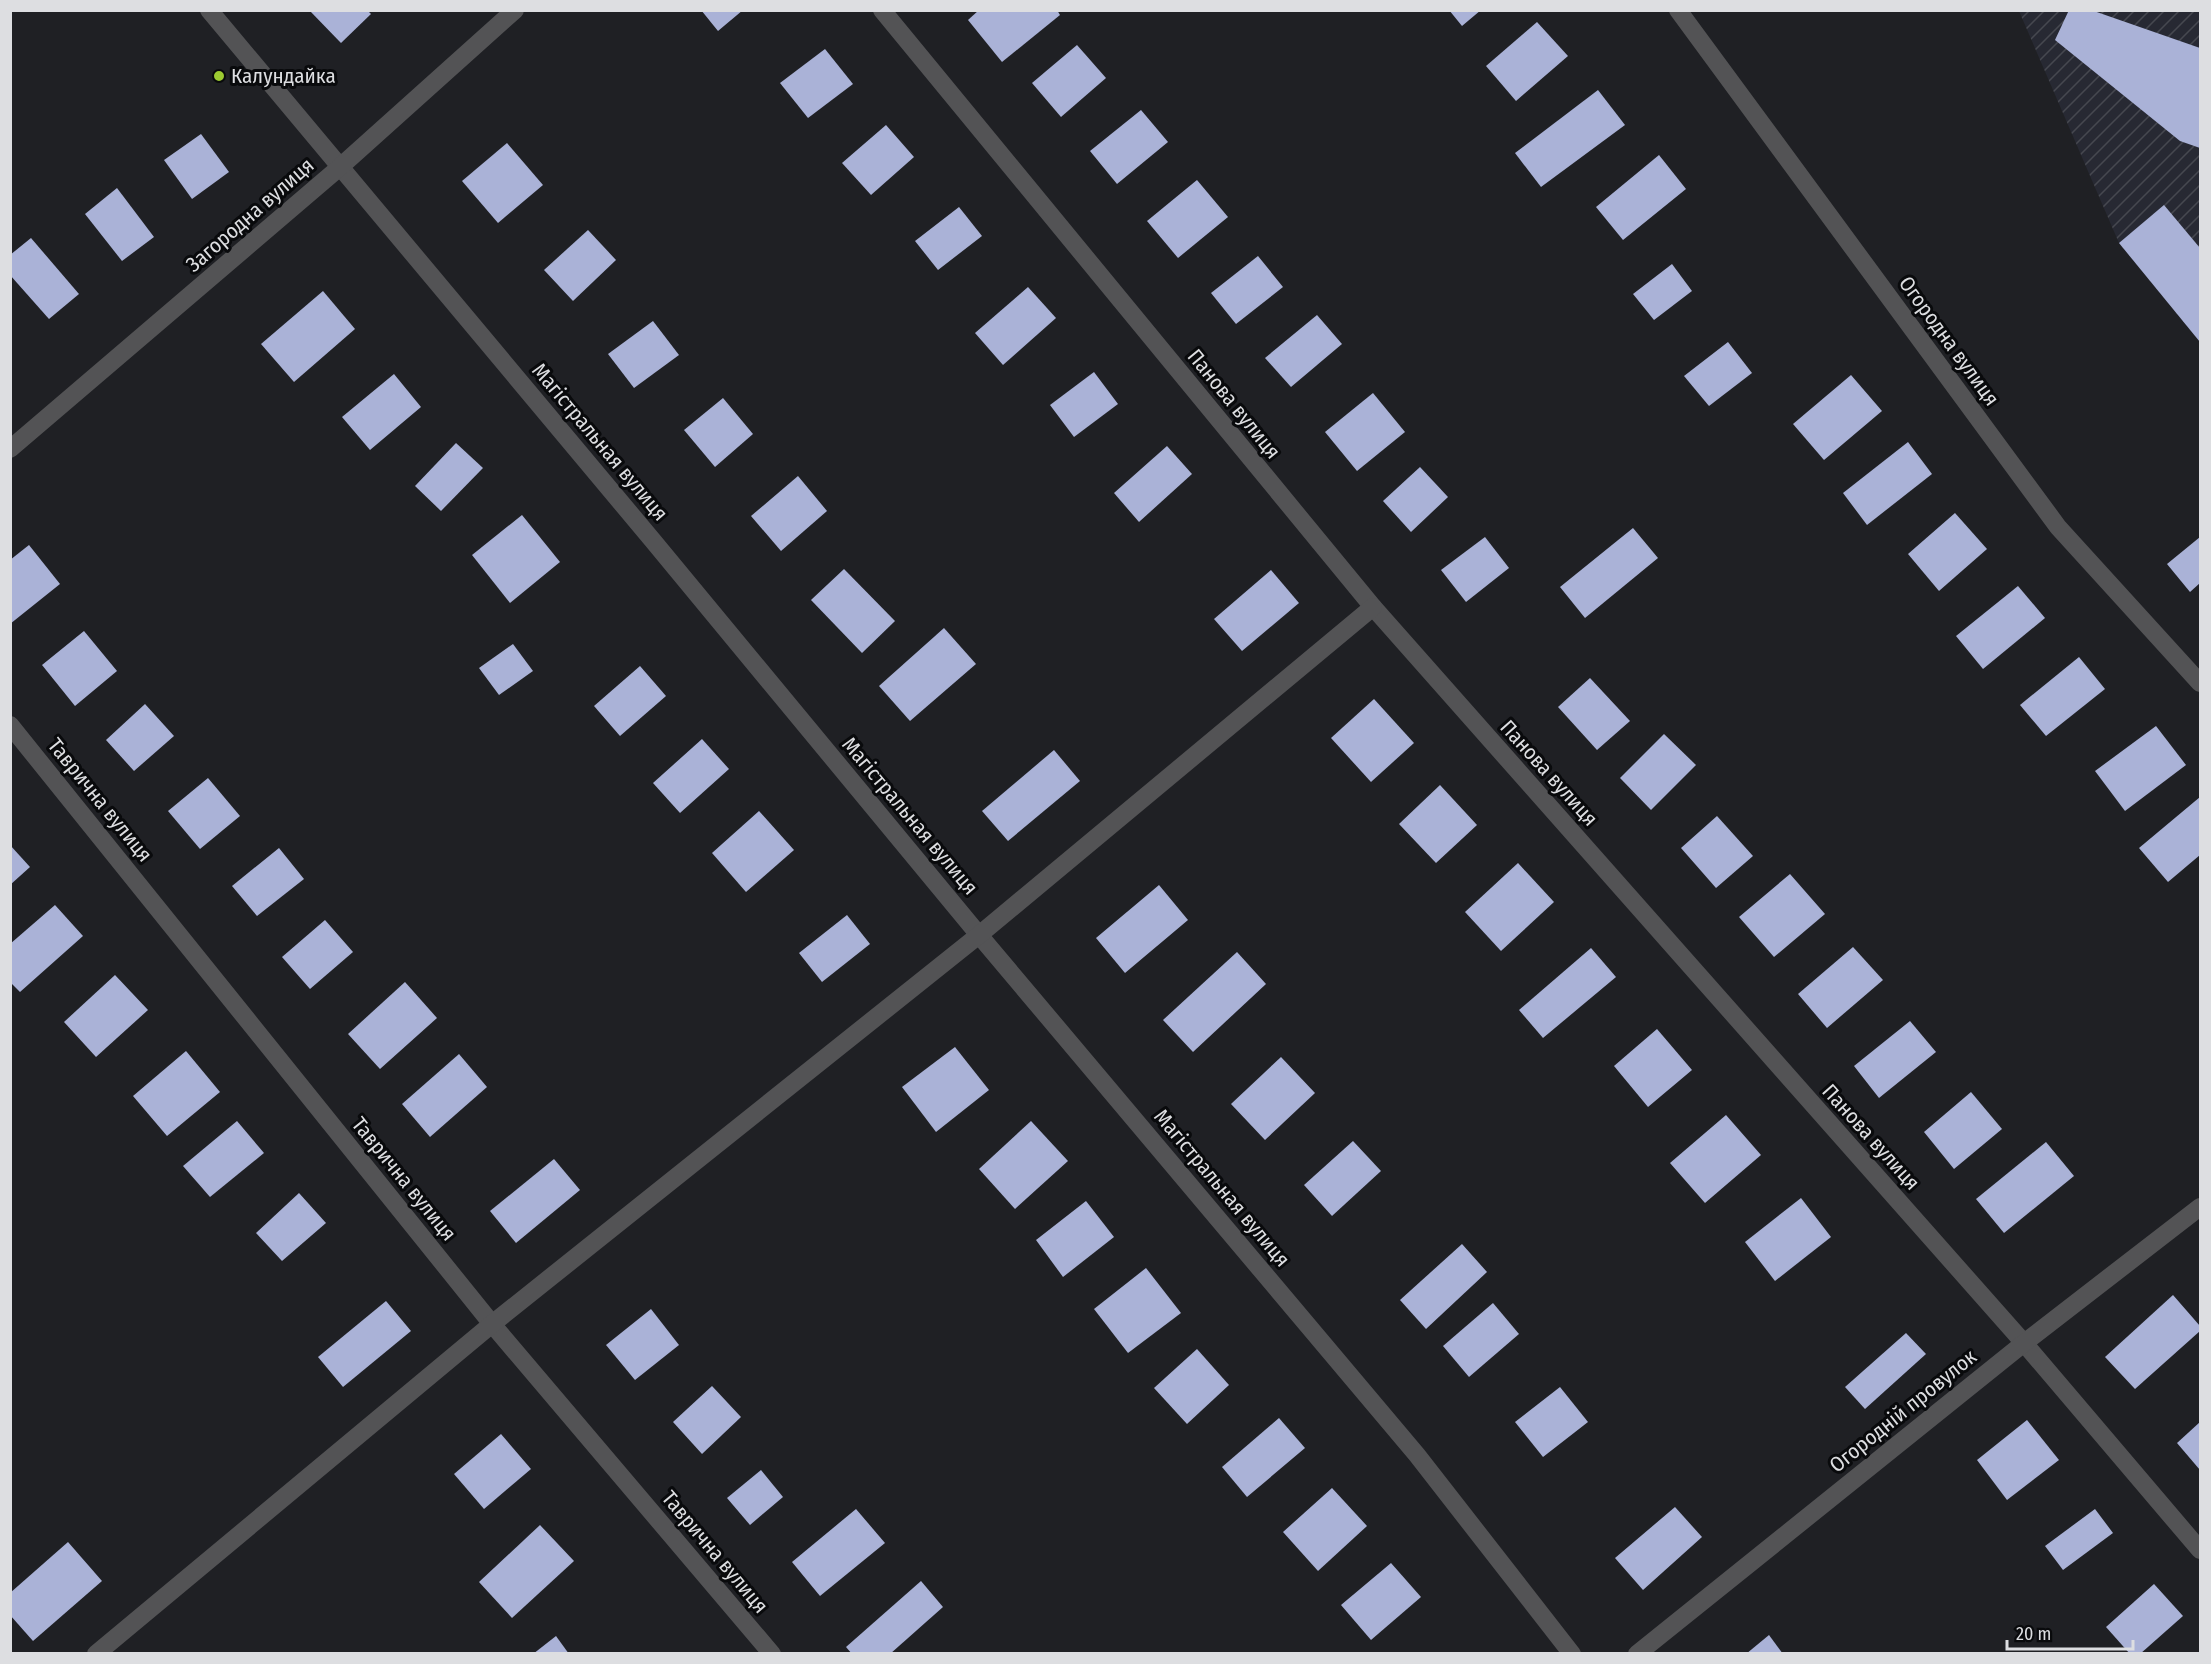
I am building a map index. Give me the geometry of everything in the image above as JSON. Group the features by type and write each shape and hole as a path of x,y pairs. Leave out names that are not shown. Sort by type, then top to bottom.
{"street":[{"name":"Магістральная вулиця","path":"209,10 662,551 979,935 1417,1455 1572,1653"},
{"name":"Загородна вулиця","path":"10,449 340,167 515,10"},
{"name":"Панова вулиця","path":"882,10 1372,608 2024,1343 2200,1550"},
{"name":"Огородна вулиця","path":"1678,10 2058,527 2200,683"},
{"path":"96,1653 492,1324 979,935 1372,608"},
{"name":"Таврична вулиця","path":"10,725 492,1324 772,1653"},
{"name":"Огородній провулок","path":"1637,1653 2024,1343 2200,1207"}],"shaded area":[{"path":"2019,11 2200,11 2200,342 2119,243"}],"building":[{"path":"309,10 367,10 371,14 341,43"},
{"path":"701,10 743,10 718,31"},
{"path":"979,10 1057,10 1060,15 1002,62 968,20"},
{"path":"1449,10 1481,10 1462,26"},
{"path":"2069,10 2091,10 2200,48 2200,148 2180,141 2055,40"},
{"path":"1537,22 1568,56 1516,101 1486,66"},
{"path":"1077,45 1106,78 1061,117 1032,83"},
{"path":"825,49 853,84 808,118 780,83"},
{"path":"1598,90 1625,125 1541,187 1515,153"},
{"path":"1141,110 1168,142 1117,184 1090,151"},
{"path":"886,125 914,157 871,195 842,163"},
{"path":"201,134 229,172 192,199 164,160"},
{"path":"507,143 543,185 498,223 462,181"},
{"path":"1659,155 1686,189 1623,240 1596,207"},
{"path":"1197,180 1228,217 1178,258 1147,221"},
{"path":"117,188 154,237 122,261 85,214"},
{"path":"2164,205 2200,248 2200,342 2119,243"},
{"path":"959,207 982,236 938,270 915,241"},
{"path":"588,230 616,260 573,301 544,270"},
{"path":"31,238 79,294 49,319 10,275 10,255"},
{"path":"1258,256 1283,287 1236,324 1211,293"},
{"path":"1672,264 1692,291 1654,320 1633,294"},
{"path":"1028,287 1056,318 1003,365 975,333"},
{"path":"323,291 355,329 294,382 261,344"},
{"path":"1317,315 1342,344 1291,387 1265,358"},
{"path":"653,321 679,355 634,388 608,354"},
{"path":"1728,342 1752,373 1709,406 1684,376"},
{"path":"1094,372 1118,404 1074,437 1050,405"},
{"path":"394,374 421,407 370,450 342,417"},
{"path":"1851,375 1882,411 1824,460 1793,424"},
{"path":"1373,393 1405,432 1357,471 1325,432"},
{"path":"723,398 753,434 715,467 684,430"},
{"path":"1908,442 1932,474 1867,525 1843,493"},
{"path":"456,443 483,468 441,511 415,486"},
{"path":"1167,446 1192,474 1139,522 1114,493"},
{"path":"1420,467 1448,497 1411,532 1383,501"},
{"path":"798,476 827,511 781,551 751,516"},
{"path":"1955,513 1987,549 1939,591 1908,554"},
{"path":"522,515 560,562 510,603 472,555"},
{"path":"1633,528 1658,558 1585,618 1560,587"},
{"path":"1485,537 1509,568 1466,602 1441,570"},
{"path":"2200,537 2200,583 2190,592 2167,564"},
{"path":"29,545 60,584 10,624 10,560"},
{"path":"844,569 895,621 862,653 811,600"},
{"path":"1271,570 1299,603 1242,651 1214,619"},
{"path":"2018,586 2045,618 1983,669 1956,636"},
{"path":"944,628 976,664 910,721 879,686"},
{"path":"84,631 117,671 75,706 42,665"},
{"path":"513,644 533,671 499,695 479,668"},
{"path":"2079,657 2105,689 2046,736 2020,705"},
{"path":"640,666 666,696 620,736 594,706"},
{"path":"1590,678 1630,721 1597,750 1558,707"},
{"path":"1374,699 1414,743 1371,782 1331,738"},
{"path":"145,704 174,736 134,771 106,740"},
{"path":"2156,726 2186,765 2125,811 2095,771"},
{"path":"1664,734 1696,765 1651,810 1620,778"},
{"path":"702,739 729,769 680,813 653,783"},
{"path":"1054,750 1080,781 1008,841 982,811"},
{"path":"208,778 240,816 200,849 168,811"},
{"path":"1440,785 1477,825 1436,863 1399,824"},
{"path":"2200,797 2200,855 2168,882 2139,848"},
{"path":"759,811 794,850 746,892 712,853"},
{"path":"1717,816 1753,856 1716,888 1681,848"},
{"path":"10,845 30,867 10,885"},
{"path":"279,848 304,879 257,916 232,886"},
{"path":"1518,863 1554,902 1501,951 1465,912"},
{"path":"1790,874 1825,914 1774,957 1739,917"},
{"path":"1159,885 1188,920 1125,973 1096,938"},
{"path":"55,905 83,936 20,992 10,982 10,944"},
{"path":"847,915 870,944 822,982 799,953"},
{"path":"325,920 353,952 310,989 282,957"},
{"path":"1853,947 1883,980 1827,1028 1798,994"},
{"path":"1591,948 1616,977 1543,1038 1519,1010"},
{"path":"1237,952 1266,984 1193,1052 1163,1020"},
{"path":"115,975 148,1010 96,1057 64,1022"},
{"path":"405,982 437,1018 380,1069 348,1034"},
{"path":"1910,1021 1936,1052 1879,1098 1854,1066"},
{"path":"1657,1029 1692,1070 1648,1107 1614,1066"},
{"path":"955,1047 989,1090 936,1132 902,1087"},
{"path":"186,1051 220,1092 167,1136 133,1096"},
{"path":"459,1054 487,1087 430,1137 402,1104"},
{"path":"1281,1057 1315,1093 1265,1140 1231,1104"},
{"path":"1971,1092 2002,1129 1954,1169 1924,1132"},
{"path":"1726,1115 1761,1155 1705,1203 1670,1163"},
{"path":"237,1121 264,1153 210,1197 183,1166"},
{"path":"1031,1121 1068,1161 1015,1209 979,1169"},
{"path":"1353,1141 1381,1171 1332,1216 1304,1185"},
{"path":"2046,1142 2074,1176 2004,1233 1976,1199"},
{"path":"554,1159 580,1190 516,1243 490,1211"},
{"path":"299,1193 326,1223 282,1261 256,1233"},
{"path":"1801,1198 1831,1237 1775,1281 1745,1242"},
{"path":"1086,1201 1114,1237 1063,1277 1036,1240"},
{"path":"1462,1244 1487,1272 1426,1329 1400,1300"},
{"path":"1146,1268 1181,1313 1128,1353 1094,1309"},
{"path":"2173,1295 2200,1326 2200,1331 2135,1389 2105,1357"},
{"path":"386,1301 411,1331 343,1387 318,1357"},
{"path":"1493,1303 1519,1334 1469,1377 1443,1346"},
{"path":"651,1309 679,1345 635,1380 606,1345"},
{"path":"1906,1333 1926,1354 1865,1409 1845,1387"},
{"path":"1197,1349 1229,1385 1187,1424 1154,1388"},
{"path":"712,1386 741,1417 702,1454 673,1422"},
{"path":"1560,1387 1588,1422 1543,1457 1515,1422"},
{"path":"1279,1418 1305,1448 1247,1497 1222,1467"},
{"path":"2027,1420 2059,1460 2007,1500 1977,1460"},
{"path":"2200,1422 2200,1470 2177,1443"},
{"path":"501,1434 531,1469 484,1509 454,1474"},
{"path":"761,1470 783,1497 750,1525 727,1498"},
{"path":"1332,1488 1367,1526 1318,1571 1283,1532"},
{"path":"1675,1507 1702,1537 1643,1590 1615,1558"},
{"path":"856,1509 885,1543 820,1596 792,1562"},
{"path":"2095,1509 2113,1533 2063,1570 2045,1546"},
{"path":"540,1525 574,1561 512,1618 479,1582"},
{"path":"68,1542 102,1581 33,1641 10,1615 10,1593"},
{"path":"1391,1563 1421,1597 1371,1640 1341,1605"},
{"path":"921,1581 943,1607 890,1654 852,1654 846,1647"},
{"path":"2154,1584 2183,1616 2140,1654 2130,1654 2106,1627"},
{"path":"1769,1635 1783,1654 1746,1654"},
{"path":"556,1636 569,1654 533,1654"}],"place":[{"name":"Калундайка","path":"219,76"}]}
